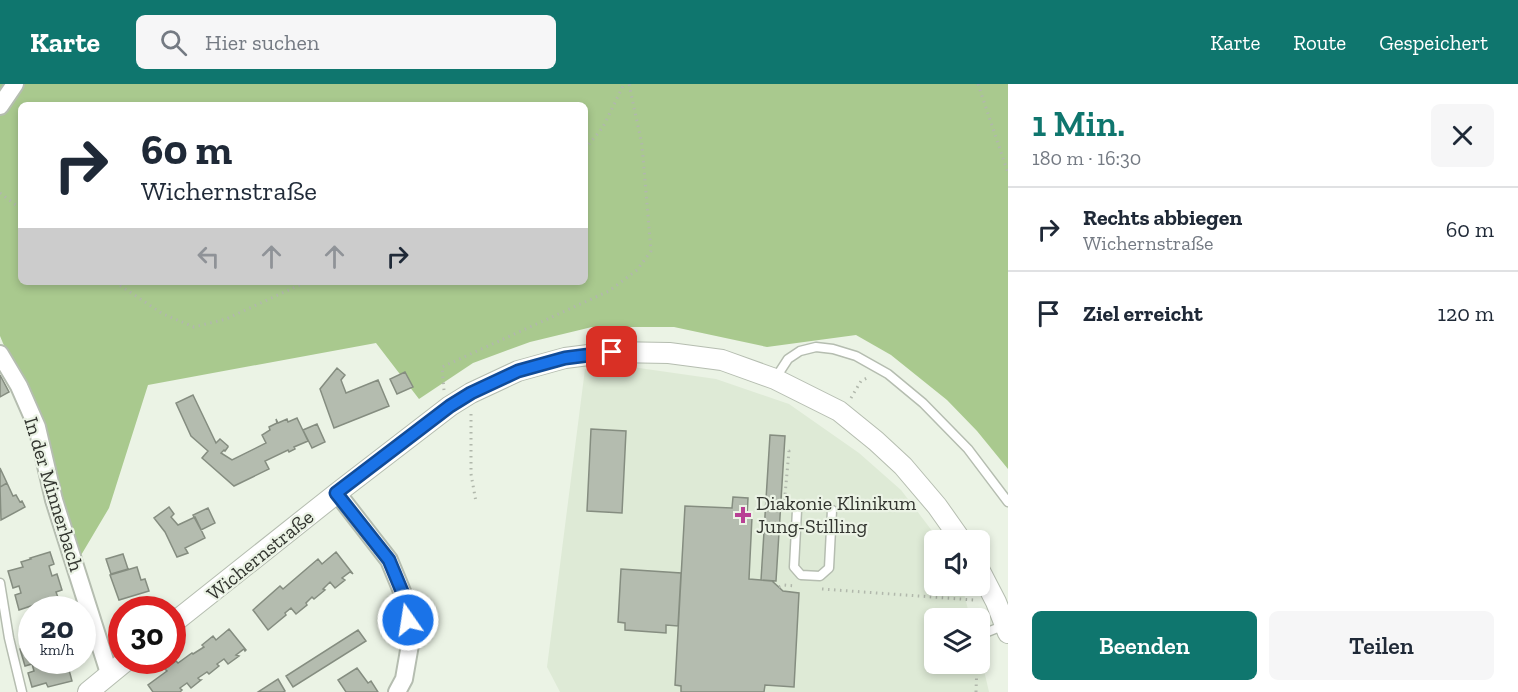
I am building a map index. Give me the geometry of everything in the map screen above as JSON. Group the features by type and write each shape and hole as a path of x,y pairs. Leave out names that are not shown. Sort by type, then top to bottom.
{"street":[{"path":"0,106 15,84"},
{"name":"Wichernstraße","path":"186,613 336,493 445,410 471,393 518,371 565,358 612,352 669,353 722,360 775,379 839,411 903,466 954,530"},
{"name":"In der Minnerbach","path":"0,354 19,386 37,428 54,500 108,667"},
{"path":"336,493 389,560 406,601 411,639 404,679 397,692"},
{"path":"990,590 1007,629"},
{"path":"88,692 109,674"}],"lane":[{"path":"775,379 788,359 800,351 816,347 856,356 888,374 923,404 968,449 1008,502"},
{"path":"797,510 794,567 801,574 820,576 829,568 832,510"},
{"path":"0,583 9,638 22,692"},
{"path":"990,633 1007,629"}],"path":[{"path":"588,145 603,127 624,84"},
{"path":"445,410 442,367 609,291 637,270 651,251 642,145 629,84"},
{"path":"978,84 1008,173"},
{"path":"0,193 18,207"},
{"path":"120,285 163,314 194,327 226,319 300,285"},
{"path":"853,395 861,381"},
{"path":"471,393 471,474 476,502"},
{"path":"779,587 784,585"},
{"path":"846,591 971,600"},
{"path":"976,692 977,674"}],"shaded area":[{"name":"Diakonie Klinikum Jung-Stilling","path":"632,367 716,379 789,404 859,453 901,490 931,530 924,530 924,596 965,596 968,608 924,608 924,674 985,674 989,692 560,692 547,667 585,369"}],"green space":[{"path":"0,84 1008,84 1008,469 977,431 947,400 891,355 856,335 767,347 674,327 592,327 530,342 473,363 419,399 376,343 148,385 109,508 77,562 17,377 0,336"}],"building":[{"path":"337,368 345,375 341,380 346,393 378,380 389,406 334,428 320,389"},
{"path":"405,372 413,387 397,394 390,379"},
{"path":"0,375 9,392 0,397"},
{"path":"193,395 216,443 220,439 228,446 221,453 232,460 266,443 262,435 270,430 269,427 277,423 276,419 278,423 297,418 308,441 294,447 295,449 289,452 288,450 265,461 269,469 234,486 202,458 208,451 191,436 176,403"},
{"path":"317,424 325,442 312,448 303,430"},
{"path":"591,429 626,431 622,513 587,511"},
{"path":"770,435 785,436 776,581 761,580"},
{"path":"0,468 7,483 0,487"},
{"path":"7,483 13,496 16,495 25,507 1,520 0,487"},
{"path":"733,497 748,498 747,517 752,517 749,579 772,581 783,591 799,593 794,687 765,685 764,692 681,692 681,686 675,685 685,506 732,508"},
{"path":"169,507 174,514 171,517 178,525 195,517 205,538 185,548 188,553 177,557 165,532 154,518"},
{"path":"208,508 215,523 201,530 193,515"},
{"path":"50,552 54,564 49,566 52,576 57,574 62,590 56,592 57,596 18,596 18,606 15,595 21,593 19,586 13,588 8,571 23,567 21,562"},
{"path":"336,552 353,574 350,572 342,578 345,580 335,588 330,582 323,589 325,590 314,599 312,597 306,603 307,605 296,614 291,608 268,630 253,610 280,586 283,589 318,559 322,564"},
{"path":"123,554 128,569 111,574 106,559"},
{"path":"137,567 141,580 145,579 149,591 132,596 118,596 110,575"},
{"path":"621,569 681,573 678,626 666,625 666,633 625,630 625,623 618,622"},
{"path":"229,629 246,650 236,655 239,656 228,664 224,659 209,674 207,672 198,678 201,680 191,688 187,683 180,688 182,690 180,692 153,692 148,685 163,674 186,674 186,657 204,647 202,645 213,636 216,640"},
{"path":"358,630 366,641 293,687 286,676"},
{"path":"357,668 368,683 371,681 378,692 346,692 338,680"},
{"path":"28,674 70,674 72,681 48,687 46,683 32,687"},
{"path":"278,679 285,691 258,692"}],"place":[{"name":"Diakonie Klinikum Jung-Stilling","path":"743,515"}],"route":[{"path":"408,620 406,601 389,560 336,493 450,406 471,393 518,371 565,358 612,352"}]}
